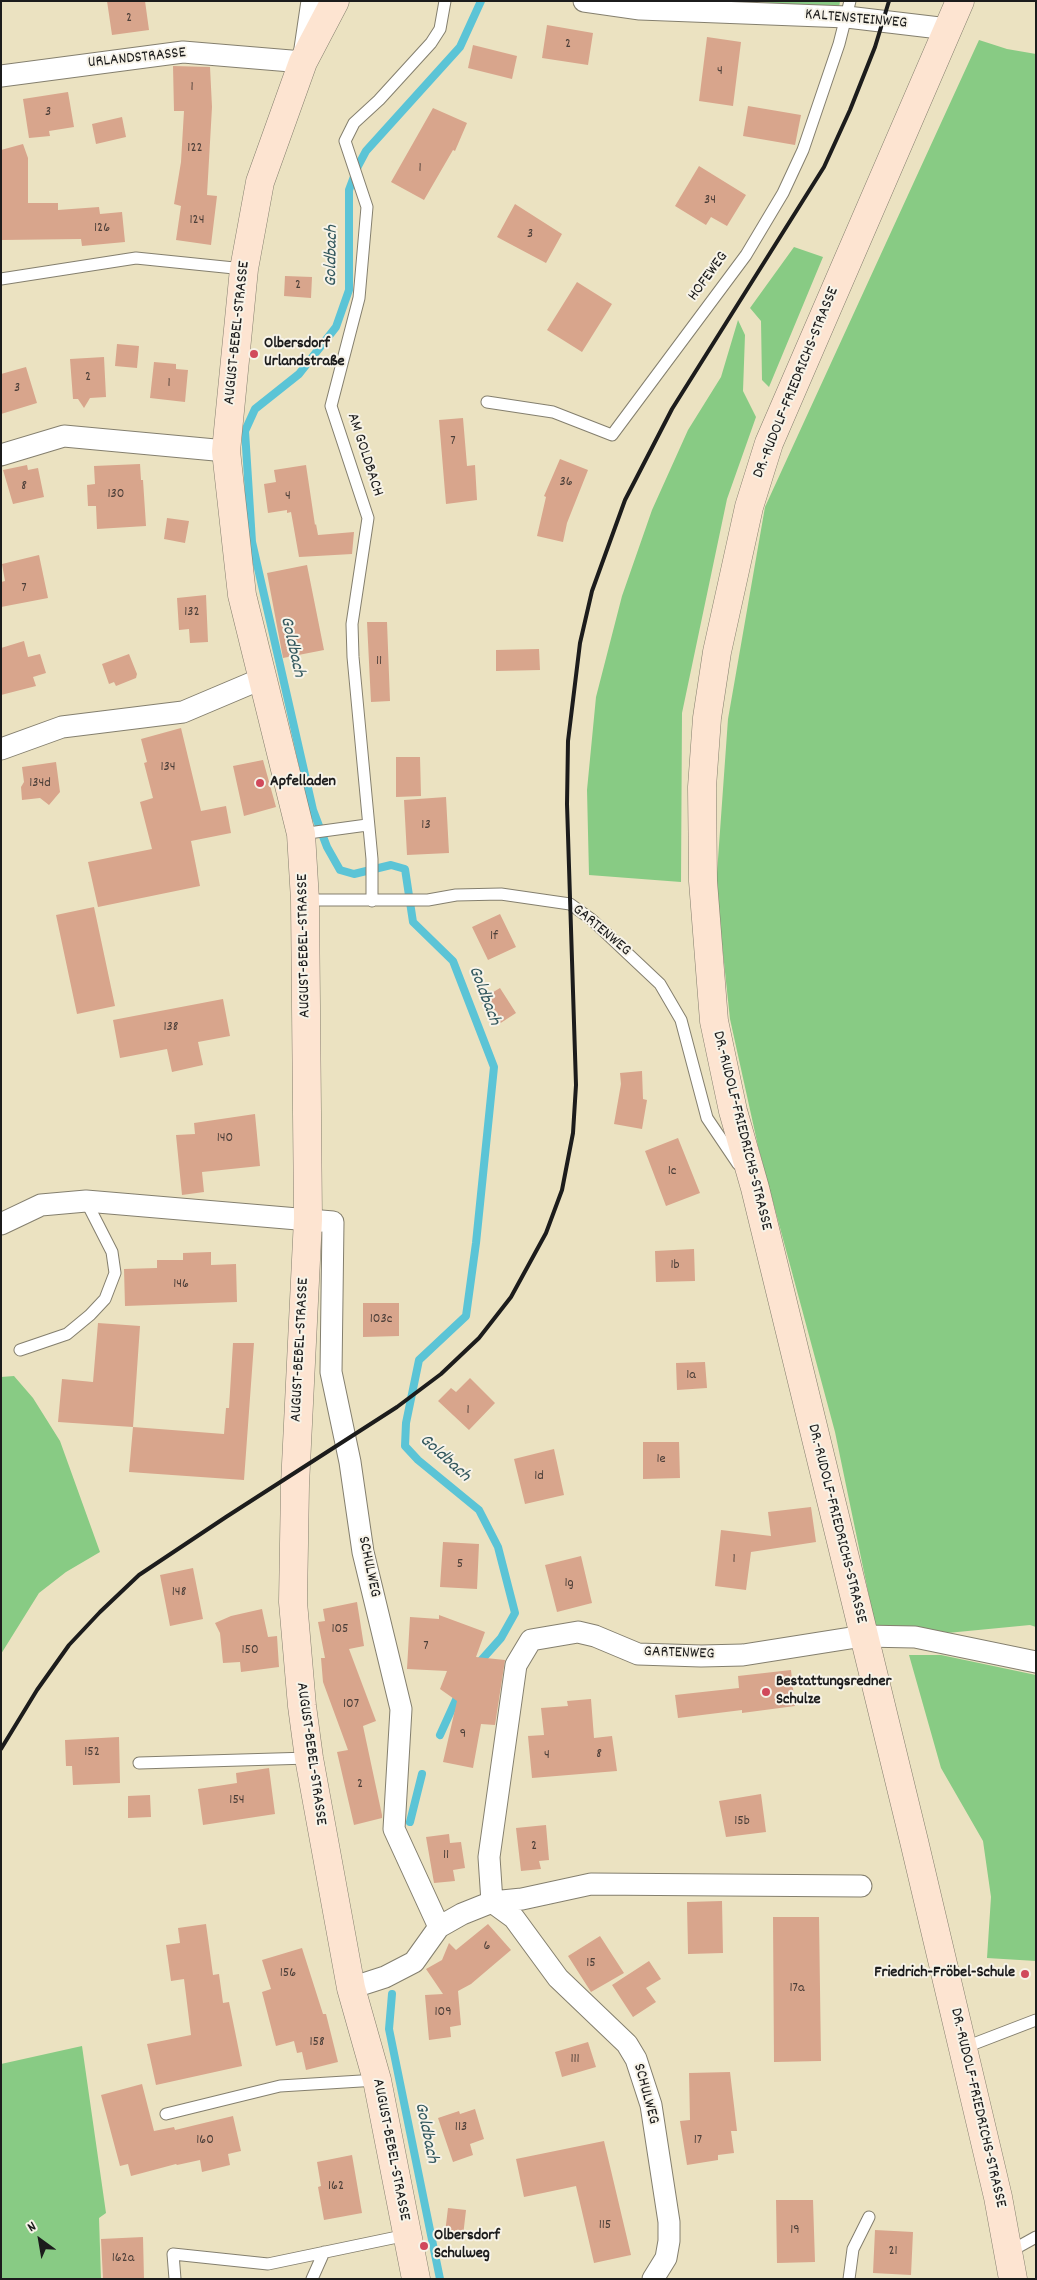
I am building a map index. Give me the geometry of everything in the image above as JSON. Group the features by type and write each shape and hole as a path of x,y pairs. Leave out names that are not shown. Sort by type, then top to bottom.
{"main road":[{"name":"AUGUST-BEBEL-STRASSE","path":"335,1 303,62 260,182 244,269 226,452 242,595 261,679 301,834 305,900 308,1219 294,1485 294,1602 297,1654 309,1758 351,1988 377,2080 416,2279"},
{"name":"DR.-RUDOLF-FRIEDRICHS-STRASSE","path":"960,1 769,443 749,507 717,652 707,718 702,787 703,881 714,1022 733,1111 755,1188 914,1841 963,2048 1014,2279"}],"street":[{"path":"303,62 312,1"},
{"name":"KALTENSTEINWEG","path":"584,1 640,9 848,9 948,29"},
{"name":"URLANDSTRASSE","path":"1,76 183,52 303,62"},
{"path":"1,455 64,436 226,452"},
{"path":"1,749 62,727 182,712 261,679"},
{"path":"1,1224 41,1206 86,1201 308,1219"},
{"name":"SCHULWEG","path":"308,1219 333,1222 331,1372 350,1462 363,1552 401,1709 394,1830 413,1867 439,1927"},
{"name":"GARTENWEG","path":"492,1902 489,1857 516,1666 531,1640 578,1632 595,1636 638,1654 701,1656 743,1655 863,1636 915,1637 1036,1662"},
{"path":"351,1988 385,1977 414,1962 439,1927 462,1914 492,1902 522,1899 591,1884 861,1886"},
{"name":"SCHULWEG","path":"492,1902 514,1918 558,1978 627,2044 636,2059 650,2105 669,2222 669,2241 666,2258 655,2278"}],"lane":[{"name":"AM GOLDBACH","path":"372,901 372,859 367,825 353,658 352,624 368,518 331,406 359,298 367,207 345,141 354,123 379,100 430,43 440,29 446,1"},
{"name":"HOFEWEG","path":"487,402 553,412 612,435 746,255 784,193 803,150 848,9"},
{"path":"1,279 136,258 244,269"},
{"path":"301,834 367,825"},
{"name":"GARTENWEG","path":"305,900 428,900 456,895 500,894 570,904 591,919 660,984 680,1020 707,1118 755,1188"},
{"path":"20,1350 67,1334 90,1316 105,1299 115,1273 112,1252 86,1201"},
{"path":"139,1763 309,1758"},
{"path":"963,2048 1036,2020"},
{"path":"166,2114 280,2086 377,2080"},
{"path":"850,2279 853,2249 869,2217"},
{"path":"174,2279 173,2254 268,2264 407,2235"},
{"path":"1009,2252 1036,2237"},
{"path":"312,2279 324,2252"}],"green space":[{"path":"746,1 840,1 839,8"},
{"path":"979,40 1007,49 1036,54 1036,1627 1030,1625 916,1636 876,1630 835,1432 758,1146 730,1019 716,887 728,719 765,507"},
{"path":"794,247 823,257 769,387 762,380 761,321 750,308"},
{"path":"738,320 745,335 743,391 756,417 727,499 682,713 681,882 589,875 587,790 596,697 622,596 652,510 688,430 721,377"},
{"path":"14,1376 33,1398 60,1441 100,1552 66,1572 39,1593 1,1654 1,1377"},
{"path":"909,1655 941,1655 1036,1675 1036,1961 987,1958 991,1897 983,1841 941,1768"},
{"path":"82,2046 106,2213 99,2218 101,2279 1,2279 1,2064"}],"building":[{"path":"107,1 145,1 149,30 112,35"},
{"path":"547,25 593,33 588,65 542,58"},
{"path":"707,37 741,42 733,106 699,101"},
{"path":"473,45 517,56 512,79 468,68"},
{"path":"173,66 210,67 212,107 207,195 217,196 211,245 176,240 181,206 174,204 181,162 184,111 174,111"},
{"path":"68,92 74,127 49,131 50,136 29,138 23,99"},
{"path":"748,106 801,115 795,145 743,136"},
{"path":"433,108 467,123 455,151 453,150 424,200 391,182"},
{"path":"122,117 126,137 96,144 92,124"},
{"path":"23,144 28,158 28,203 58,203 58,210 99,207 100,214 122,212 125,242 82,246 81,239 1,240 1,150"},
{"path":"699,166 746,195 727,226 711,217 706,225 675,206"},
{"path":"515,204 562,234 546,263 497,237"},
{"path":"285,276 312,277 311,298 284,296"},
{"path":"577,282 612,304 582,352 547,330"},
{"path":"117,344 139,346 137,368 115,366"},
{"path":"104,357 106,397 90,398 84,408 78,399 73,399 70,359"},
{"path":"154,362 176,364 176,369 188,370 185,402 150,398"},
{"path":"26,367 37,403 1,414 1,374"},
{"path":"463,418 467,466 475,465 477,500 446,504 439,420"},
{"path":"560,459 588,470 567,523 563,542 537,536 546,497 544,496"},
{"path":"140,464 146,526 97,529 96,506 88,506 87,485 95,484 94,466"},
{"path":"27,465 28,470 38,468 44,497 13,504 3,470"},
{"path":"306,465 318,535 354,532 352,554 299,557 291,512 287,513 287,510 268,513 264,484 276,482 274,470"},
{"path":"167,518 189,521 185,543 164,539"},
{"path":"39,555 48,598 1,607 1,582 5,581 2,564"},
{"path":"307,565 324,650 283,658 267,573"},
{"path":"206,595 208,642 190,643 189,629 179,630 177,598"},
{"path":"367,622 387,622 390,701 371,702"},
{"path":"24,641 28,657 40,654 46,673 33,677 36,686 1,695 1,648"},
{"path":"539,649 540,670 496,671 496,650"},
{"path":"129,654 137,674 136,678 116,686 114,682 109,684 102,664"},
{"path":"181,728 201,811 226,806 231,833 191,841 200,886 98,907 88,862 152,849 140,802 153,798 144,763 147,762 141,739"},
{"path":"396,757 420,757 421,796 396,797"},
{"path":"263,760 276,807 244,816 233,766"},
{"path":"56,762 60,792 49,805 40,798 22,800 21,787 24,782 22,767"},
{"path":"446,797 449,853 407,855 404,800"},
{"path":"94,907 115,1006 77,1014 56,915"},
{"path":"500,914 516,947 488,960 472,927"},
{"path":"500,988 516,1013 496,1026 480,1000"},
{"path":"223,999 230,1036 198,1042 203,1065 172,1072 167,1049 120,1058 113,1020"},
{"path":"642,1071 643,1099 647,1100 642,1129 614,1124 621,1084 620,1073"},
{"path":"255,1114 260,1166 202,1172 204,1192 182,1195 176,1135 195,1134 194,1123"},
{"path":"678,1138 700,1193 666,1206 645,1151"},
{"path":"694,1249 695,1281 656,1282 655,1251"},
{"path":"211,1252 211,1265 236,1264 237,1302 125,1306 124,1269 157,1268 157,1260 183,1260 183,1253"},
{"path":"363,1303 399,1303 399,1336 363,1337"},
{"path":"98,1323 140,1326 133,1427 58,1422 62,1379 93,1382"},
{"path":"233,1343 254,1343 244,1480 129,1472 133,1427 224,1434 226,1408 229,1408"},
{"path":"705,1362 707,1388 677,1390 676,1363"},
{"path":"470,1378 495,1403 469,1430 438,1401 451,1388 456,1392"},
{"path":"643,1442 679,1442 680,1478 643,1479"},
{"path":"554,1449 564,1495 525,1504 514,1459"},
{"path":"811,1507 816,1542 751,1552 746,1590 715,1586 721,1530 771,1536 768,1512"},
{"path":"443,1542 479,1544 477,1589 440,1587"},
{"path":"581,1556 592,1603 557,1612 545,1565"},
{"path":"193,1568 203,1619 170,1626 160,1575"},
{"path":"357,1602 364,1646 349,1649 376,1721 363,1726 382,1818 354,1825 337,1752 348,1750 323,1682 321,1658 325,1658 318,1622 325,1621 323,1609"},
{"path":"262,1609 268,1637 277,1636 279,1667 241,1672 240,1662 223,1663 220,1633 215,1623 231,1616"},
{"path":"439,1615 485,1632 476,1657 505,1660 495,1725 481,1724 473,1768 443,1762 457,1701 440,1689 447,1671 407,1669 410,1617 439,1619"},
{"path":"791,1670 795,1706 742,1713 742,1710 678,1718 675,1695 739,1688 738,1676"},
{"path":"591,1699 594,1738 612,1736 617,1771 532,1778 528,1736 544,1735 541,1708 568,1706 567,1701"},
{"path":"119,1737 120,1783 73,1785 72,1766 66,1766 65,1740"},
{"path":"269,1768 275,1814 203,1825 198,1789 237,1783 236,1773"},
{"path":"761,1794 766,1832 726,1837 719,1801"},
{"path":"150,1795 151,1817 128,1818 128,1796"},
{"path":"546,1825 549,1860 539,1861 541,1869 521,1871 516,1828"},
{"path":"449,1834 450,1843 461,1842 465,1868 453,1870 455,1881 434,1883 426,1837"},
{"path":"722,1901 723,1953 688,1954 687,1902"},
{"path":"773,1917 819,1917 821,2061 774,2062"},
{"path":"206,1924 213,1975 219,1974 223,2003 229,2002 242,2066 156,2085 147,2044 191,2035 184,1979 171,1981 166,1945 180,1943 178,1928"},
{"path":"488,1924 511,1950 471,1984 458,1991 461,2025 450,2027 451,2037 429,2040 425,1995 443,1994 426,1969 442,1960 449,1943 456,1950"},
{"path":"600,1936 624,1973 591,1992 568,1956"},
{"path":"302,1948 323,2014 326,2014 338,2062 306,2070 302,2052 297,2053 294,2041 276,2046 262,1992 271,1989 262,1960"},
{"path":"649,1961 661,1979 646,1988 656,2002 633,2017 612,1985"},
{"path":"588,2042 596,2067 562,2077 555,2052"},
{"path":"730,2072 737,2131 731,2131 734,2153 718,2155 718,2160 687,2165 680,2121 690,2120 689,2073"},
{"path":"142,2084 154,2131 174,2127 175,2130 233,2116 241,2151 228,2154 230,2165 202,2172 200,2160 176,2164 131,2176 128,2164 120,2166 101,2095"},
{"path":"475,2109 484,2139 470,2144 473,2155 453,2162 438,2118 459,2111 460,2114"},
{"path":"604,2141 631,2255 594,2263 576,2186 524,2197 516,2159"},
{"path":"352,2155 362,2213 324,2220 318,2187 321,2186 317,2162"},
{"path":"776,2200 813,2200 815,2262 777,2263"},
{"path":"448,2208 466,2210 463,2236 445,2233"},
{"path":"875,2230 913,2232 911,2275 873,2273"},
{"path":"143,2237 144,2279 103,2279 101,2239"}],"waterway":[{"name":"Goldbach","path":"477,1665 501,1638 515,1613 498,1547 479,1510 418,1460 405,1446 406,1423 419,1360 466,1316 476,1243 494,1067 453,961 413,922 405,869 391,865 354,874 340,870 327,847 313,810 252,542 245,431 255,409 299,374 336,327 349,290 349,190 358,166 366,151 460,47 481,1"},
{"name":"Goldbach","path":"440,1735 460,1691"},
{"name":"Goldbach","path":"410,1822 422,1774"},
{"name":"Goldbach","path":"392,1994 389,2029 440,2279"}],"railway":[{"path":"1,1749 37,1690 69,1645 139,1575 397,1407 441,1374 479,1338 511,1297 546,1233 562,1190 573,1133 576,1085 567,804 568,741 580,643 592,591 625,500 672,409 824,167 850,110 875,47 889,1"}],"place":[{"name":"Olbersdorf Urlandstraße","path":"254,354"},
{"name":"Apfelladen","path":"260,783"},
{"name":"Bestattungsredner Schulze","path":"766,1692"},
{"name":"Friedrich-Fröbel-Schule","path":"1025,1974"},
{"name":"Olbersdorf Schulweg","path":"424,2246"}]}
